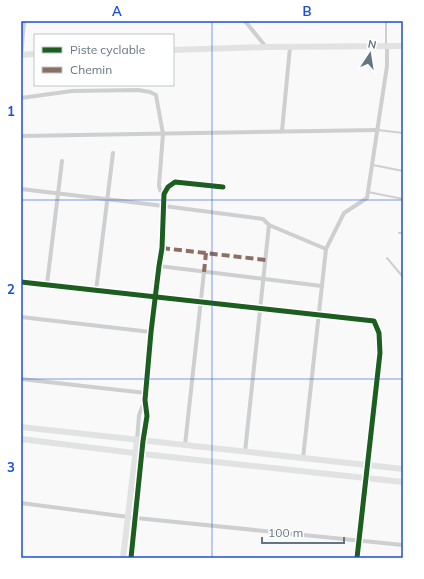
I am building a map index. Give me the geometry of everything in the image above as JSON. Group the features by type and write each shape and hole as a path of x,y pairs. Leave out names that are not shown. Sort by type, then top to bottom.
{"street":[{"path":"24,21 21,55 34,54"},
{"path":"245,21 267,47"},
{"path":"174,50 267,47 403,46"},
{"path":"282,131 290,47"},
{"path":"303,458 326,249 344,213 367,198 387,66 386,47"},
{"path":"21,98 72,91 138,90 150,92 156,95 163,134 159,185 160,190 164,194"},
{"path":"21,136 378,130"},
{"path":"96,290 112,153"},
{"path":"48,284 62,161"},
{"path":"140,440 139,415 146,393 151,332 162,248 164,194 168,187 175,182 223,187"},
{"path":"21,189 263,219 269,226 326,249"},
{"path":"245,452 269,226"},
{"path":"159,266 322,286"},
{"path":"185,445 204,272"},
{"path":"21,282 374,321 379,333 380,353 357,558"},
{"path":"21,317 151,332"},
{"path":"21,379 146,393"},
{"path":"123,558 140,440 147,416 145,400"},
{"path":"21,427 403,469"},
{"path":"21,439 403,482"},
{"path":"131,558 136,518 138,453"},
{"path":"21,503 128,518 403,545"}],"lane":[{"path":"386,21 386,47"},
{"path":"378,130 403,133"},
{"path":"372,165 403,171"},
{"path":"368,192 403,199"},
{"path":"387,258 403,277"}],"marked path":[{"path":"162,248 266,260"},
{"path":"204,272 206,253"}],"cycle path":[{"path":"131,558 147,416 145,400 151,332 162,248 164,194 168,187 175,182 223,187"},
{"path":"21,282 374,321 379,333 380,353 357,558"}]}
